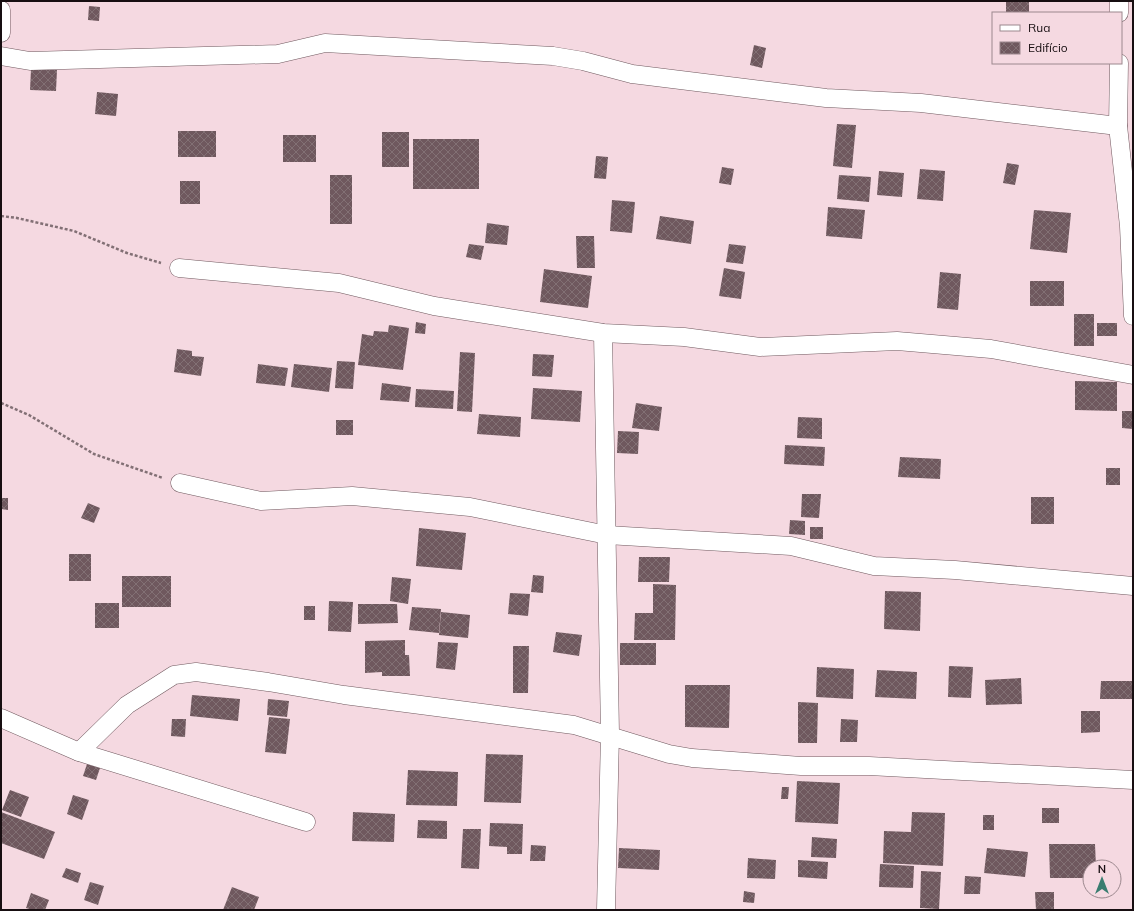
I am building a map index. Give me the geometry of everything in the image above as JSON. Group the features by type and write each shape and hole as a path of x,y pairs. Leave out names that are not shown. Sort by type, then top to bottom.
{"street":[{"path":"1119,1 1119,12"},
{"path":"1,10 1,33"},
{"path":"1,56 30,61 270,54 325,43 553,56 583,61 632,74 826,98 920,103 1118,126"},
{"path":"1124,69 1118,126 1129,226 1133,316"},
{"path":"179,268 339,283 434,306 603,333 684,337 760,347 897,341 991,349 1133,375"},
{"path":"603,333 610,734 606,910"},
{"path":"180,483 261,501 352,496 470,507 607,535 791,546 874,566 955,570 1133,586"},
{"path":"79,752 127,705 174,675 196,672 344,695 574,724 610,734 669,754 692,758 801,766 869,766 1133,780"},
{"path":"1,718 79,752 306,822"}],"path":[{"path":"1,216 17,218 74,231 127,253 179,268"},
{"path":"1,403 29,415 94,454 180,483"}],"building":[{"path":"1006,1 1029,1 1029,12 1006,12"},
{"path":"89,6 100,7 99,21 88,20"},
{"path":"754,45 766,48 762,68 750,65"},
{"path":"31,69 57,70 56,91 30,90"},
{"path":"97,92 118,94 116,116 95,114"},
{"path":"837,124 856,125 852,168 833,166"},
{"path":"178,131 216,131 216,157 178,157"},
{"path":"382,132 409,132 409,167 382,167"},
{"path":"283,135 316,135 316,162 283,162"},
{"path":"413,139 479,139 479,189 413,189"},
{"path":"596,156 608,157 606,179 594,178"},
{"path":"1007,163 1019,165 1015,185 1003,183"},
{"path":"722,167 734,169 731,185 719,183"},
{"path":"920,169 945,171 943,201 917,199"},
{"path":"879,171 904,173 902,197 877,195"},
{"path":"330,175 352,175 352,224 330,224"},
{"path":"839,175 871,177 869,202 837,199"},
{"path":"180,181 200,181 200,204 180,204"},
{"path":"612,200 635,202 632,233 610,231"},
{"path":"828,207 865,210 862,239 826,236"},
{"path":"1034,210 1071,213 1067,253 1030,249"},
{"path":"660,216 694,221 691,244 656,239"},
{"path":"487,223 509,226 507,245 485,243"},
{"path":"576,236 594,236 595,268 577,268"},
{"path":"469,244 484,246 481,260 466,257"},
{"path":"729,244 746,246 743,264 726,262"},
{"path":"724,268 745,272 741,299 719,296"},
{"path":"544,269 592,276 588,308 540,302"},
{"path":"940,272 961,274 958,310 937,308"},
{"path":"1030,281 1064,281 1064,306 1030,306"},
{"path":"1074,314 1094,314 1094,346 1074,346"},
{"path":"416,322 426,324 425,334 415,333"},
{"path":"1097,323 1117,323 1117,336 1097,336"},
{"path":"389,325 409,328 403,370 358,365 362,334 373,336 374,331 388,332"},
{"path":"177,349 192,351 192,356 204,357 201,376 174,372"},
{"path":"460,352 475,353 472,412 457,411"},
{"path":"533,354 554,355 552,377 532,376"},
{"path":"337,361 355,362 353,389 335,388"},
{"path":"258,364 288,368 285,386 256,383"},
{"path":"294,364 332,368 329,392 291,387"},
{"path":"1075,381 1117,382 1117,411 1075,410"},
{"path":"382,383 411,387 409,402 380,400"},
{"path":"533,388 582,391 580,422 531,419"},
{"path":"416,389 454,391 453,409 415,407"},
{"path":"636,403 662,407 659,431 632,428"},
{"path":"1122,411 1133,411 1133,429 1122,428"},
{"path":"479,414 521,417 520,437 477,434"},
{"path":"798,417 822,418 822,439 797,438"},
{"path":"336,420 353,420 353,435 336,435"},
{"path":"618,431 639,432 638,454 617,453"},
{"path":"785,445 825,447 824,466 784,464"},
{"path":"900,457 941,459 940,479 898,477"},
{"path":"1106,468 1120,468 1120,485 1106,485"},
{"path":"802,494 821,494 819,518 801,517"},
{"path":"1031,497 1054,497 1054,524 1031,524"},
{"path":"1,498 8,498 8,510 1,509"},
{"path":"88,503 100,508 94,523 81,518"},
{"path":"790,520 805,521 805,535 789,534"},
{"path":"810,527 823,527 823,539 810,539"},
{"path":"419,528 466,533 462,570 416,566"},
{"path":"69,554 91,554 91,581 69,581"},
{"path":"639,557 670,557 669,582 638,582"},
{"path":"533,575 544,576 543,593 531,592"},
{"path":"122,576 171,576 171,607 122,607"},
{"path":"392,577 411,579 408,604 390,601"},
{"path":"653,584 676,585 675,640 634,640 635,613 653,613"},
{"path":"885,591 921,592 920,631 884,629"},
{"path":"510,593 530,594 528,616 508,614"},
{"path":"329,601 353,602 351,632 328,631"},
{"path":"95,603 119,603 119,628 95,628"},
{"path":"358,604 397,604 398,623 358,624"},
{"path":"304,606 315,606 315,620 304,620"},
{"path":"412,607 441,609 439,633 409,630"},
{"path":"441,612 470,615 468,638 439,635"},
{"path":"556,632 582,635 579,656 553,652"},
{"path":"405,640 405,655 409,655 410,676 382,676 382,672 365,673 365,641"},
{"path":"438,642 458,643 455,670 436,668"},
{"path":"620,643 656,643 656,665 620,665"},
{"path":"513,646 529,646 528,693 513,693"},
{"path":"949,666 973,667 971,698 948,697"},
{"path":"817,667 854,669 853,699 816,697"},
{"path":"877,670 917,672 916,699 875,697"},
{"path":"1021,678 1022,704 986,705 985,680"},
{"path":"1101,681 1133,681 1133,699 1100,699"},
{"path":"685,685 730,685 729,728 685,727"},
{"path":"192,695 240,699 238,721 190,716"},
{"path":"268,699 289,701 287,717 267,715"},
{"path":"798,702 818,703 817,743 798,743"},
{"path":"1081,711 1100,711 1100,732 1081,733"},
{"path":"269,717 290,719 286,754 265,752"},
{"path":"172,719 186,719 185,737 171,736"},
{"path":"841,719 858,720 857,742 840,742"},
{"path":"486,754 523,755 521,803 484,802"},
{"path":"87,764 100,768 96,780 83,776"},
{"path":"408,770 458,772 457,806 406,805"},
{"path":"797,781 840,783 838,824 795,822"},
{"path":"782,787 789,787 788,799 781,799"},
{"path":"10,790 29,797 21,817 2,810"},
{"path":"73,795 89,800 82,820 67,814"},
{"path":"1042,808 1059,808 1059,823 1042,823"},
{"path":"1,812 55,832 44,859 1,843"},
{"path":"353,812 395,814 394,842 352,841"},
{"path":"912,812 945,813 943,866 883,863 884,831 911,832"},
{"path":"983,815 994,815 994,830 983,830"},
{"path":"418,820 447,821 447,839 417,838"},
{"path":"490,823 523,824 522,854 507,854 507,847 489,846"},
{"path":"463,829 481,829 479,869 461,868"},
{"path":"812,837 837,839 836,858 811,857"},
{"path":"1049,844 1095,844 1096,859 1082,859 1082,878 1050,878"},
{"path":"531,845 546,846 545,861 530,861"},
{"path":"619,848 660,850 659,870 618,868"},
{"path":"987,848 1028,852 1025,877 984,873"},
{"path":"748,858 776,860 775,879 747,878"},
{"path":"798,860 828,862 827,879 798,877"},
{"path":"880,864 914,866 913,888 879,887"},
{"path":"66,868 81,873 78,883 62,877"},
{"path":"921,871 941,872 939,909 920,908"},
{"path":"965,876 981,877 980,894 964,894"},
{"path":"90,882 104,886 98,905 84,900"},
{"path":"232,887 259,897 254,910 223,910"},
{"path":"744,891 755,893 754,903 743,902"},
{"path":"1035,892 1054,892 1054,910 1036,910"},
{"path":"31,893 49,900 45,910 32,910 26,908"}]}
